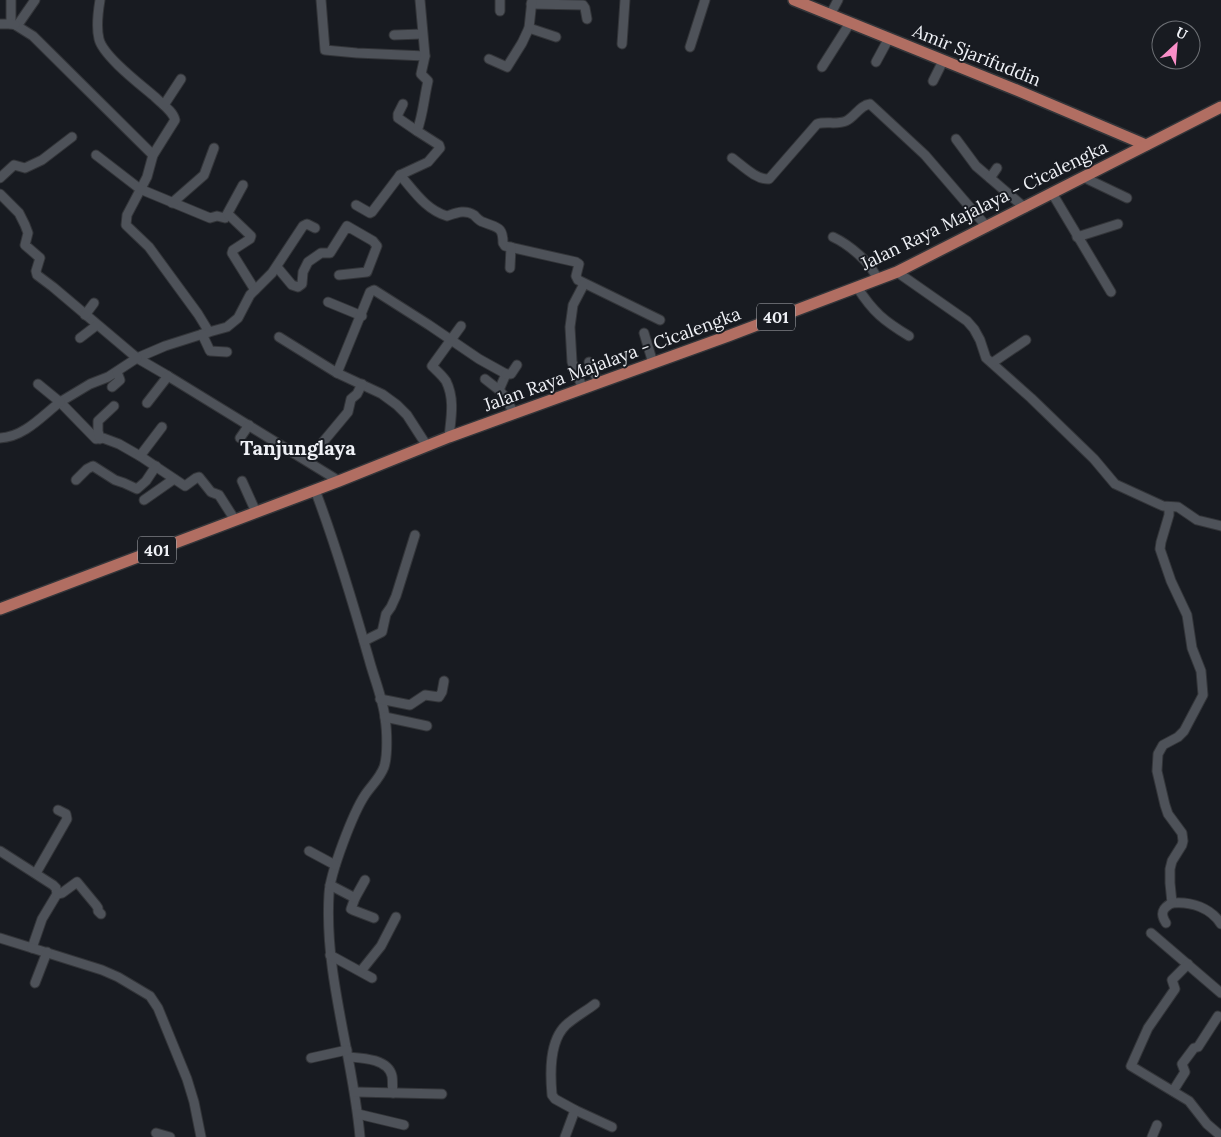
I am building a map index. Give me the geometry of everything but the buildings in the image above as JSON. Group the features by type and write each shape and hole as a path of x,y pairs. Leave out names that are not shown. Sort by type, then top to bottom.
{"main road":[{"name":"Amir Sjarifuddin","path":"794,0 1018,91 1146,146"},
{"name":"Jalan Raya Majalaya - Cicalengka","path":"0,609 339,481 449,437 897,272 1221,107"}],"street":[{"path":"11,0 14,25"},
{"path":"14,25 35,0"},
{"path":"100,0 98,33 102,47 131,78 164,105 175,117 175,120 153,155 150,168 127,215 126,225 148,247 198,314 206,333 210,350 227,352"},
{"path":"321,0 325,50 425,56"},
{"path":"416,131 422,115 428,81 421,74 425,56 420,0"},
{"path":"500,0 500,11"},
{"path":"622,44 625,0"},
{"path":"690,47 705,0"},
{"path":"830,15 838,0"},
{"path":"489,59 507,67 522,44 529,28 532,2 583,5 587,19"},
{"path":"822,66 850,23"},
{"path":"0,24 14,25 32,36 153,155"},
{"path":"529,28 556,37"},
{"path":"394,35 422,34"},
{"path":"876,62 888,38"},
{"path":"933,81 943,61"},
{"path":"164,105 182,79"},
{"path":"356,205 370,213 372,212 400,175 428,162 440,148 398,118 403,104"},
{"path":"732,158 765,180 769,179 817,124 843,122 864,105 870,104 925,155 987,227"},
{"path":"0,178 14,165 25,168 38,163 72,137"},
{"path":"956,138 976,166 1025,208"},
{"path":"172,203 204,175 214,148"},
{"path":"96,155 140,189 210,218 217,216 224,218 243,185"},
{"path":"990,178 997,168"},
{"path":"400,175 425,204 445,216 460,212 472,214 481,222 495,226 500,230 503,235 502,243 511,247 576,262 579,264 576,277 584,284 660,320"},
{"path":"1083,177 1127,198"},
{"path":"1052,193 1111,292"},
{"path":"0,194 18,213 25,225 28,233 25,244 40,258 36,275 53,287 137,358 339,481"},
{"path":"228,214 251,236 250,239 232,252 255,290"},
{"path":"0,438 21,433 60,402 90,384 105,379 137,358 165,346 224,328 238,318 250,295 277,267 304,226 306,224 315,228"},
{"path":"1077,237 1118,224"},
{"path":"277,267 292,285 298,287 302,284 303,272 308,262 321,253 330,253 347,226 378,246 367,272 340,275"},
{"path":"833,237 854,251 873,270 877,279"},
{"path":"510,268 511,247"},
{"path":"897,272 967,321 980,340 986,358 1031,398 1094,459 1115,484 1150,501 1169,507 1178,507 1197,520 1221,526"},
{"path":"583,389 572,362 570,327 572,305 584,284"},
{"path":"857,287 874,311 909,336"},
{"path":"338,373 370,292 374,290 479,360 506,374 511,374 517,365"},
{"path":"328,302 362,316"},
{"path":"85,315 94,303"},
{"path":"80,338 97,325"},
{"path":"449,437 452,406 450,391 443,377 432,366 461,326"},
{"path":"644,333 653,363"},
{"path":"279,336 338,373 382,394 397,405 407,415 427,446"},
{"path":"992,363 1026,340"},
{"path":"589,362 599,382"},
{"path":"112,387 120,380 117,372"},
{"path":"498,390 506,374"},
{"path":"147,403 168,376"},
{"path":"485,379 506,398 514,414"},
{"path":"38,384 60,402 96,439 119,444 185,486 200,477 211,492 219,495 235,520"},
{"path":"318,448 348,412 351,399 357,394 362,384"},
{"path":"100,439 98,421 114,406"},
{"path":"240,438 249,425"},
{"path":"140,456 162,427"},
{"path":"76,480 93,466 115,480 124,482 137,490 156,466"},
{"path":"144,500 174,479"},
{"path":"242,481 256,512"},
{"path":"315,490 364,640 385,717 386,747 383,769 360,805 335,865 330,885 330,954 355,1092 360,1137"},
{"path":"1169,507 1169,515 1160,549 1171,581 1187,615 1192,648 1202,671 1204,689 1203,695 1184,731 1178,737 1163,745 1158,754 1157,771 1165,805 1168,814 1182,833 1183,840 1170,869 1172,903"},
{"path":"364,640 381,633 386,614 396,596 416,535"},
{"path":"380,699 405,705 414,704 426,695 439,697 444,681"},
{"path":"385,717 427,726"},
{"path":"36,873 67,819 66,814 58,810"},
{"path":"0,851 53,885 56,888 57,894"},
{"path":"309,851 335,865"},
{"path":"365,880 355,898 352,910 374,918"},
{"path":"32,948 42,918 57,894 66,891 77,882 101,914"},
{"path":"330,885 355,898"},
{"path":"1166,924 1162,918 1162,912 1172,903 1199,906 1212,912 1221,924"},
{"path":"361,971 381,946 396,917"},
{"path":"1151,933 1221,993"},
{"path":"0,938 102,970 150,996 158,1008 187,1079 201,1137"},
{"path":"35,983 47,952"},
{"path":"330,954 372,978"},
{"path":"1188,964 1173,979 1175,990 1154,1018 1131,1064 1132,1067 1192,1103 1207,1124 1221,1136"},
{"path":"595,1004 566,1025 560,1033 554,1046 552,1095 554,1099 612,1127"},
{"path":"1173,1091 1185,1072 1182,1066 1183,1062 1194,1048 1198,1047 1218,1016"},
{"path":"311,1058 348,1053 382,1064 391,1073 392,1093"},
{"path":"355,1092 442,1094"},
{"path":"565,1137 575,1110"},
{"path":"358,1114 404,1125"},
{"path":"1152,1137 1157,1125"},
{"path":"156,1133 170,1137"}],"district":[{"name":"Tanjunglaya","path":"298,447"}]}
